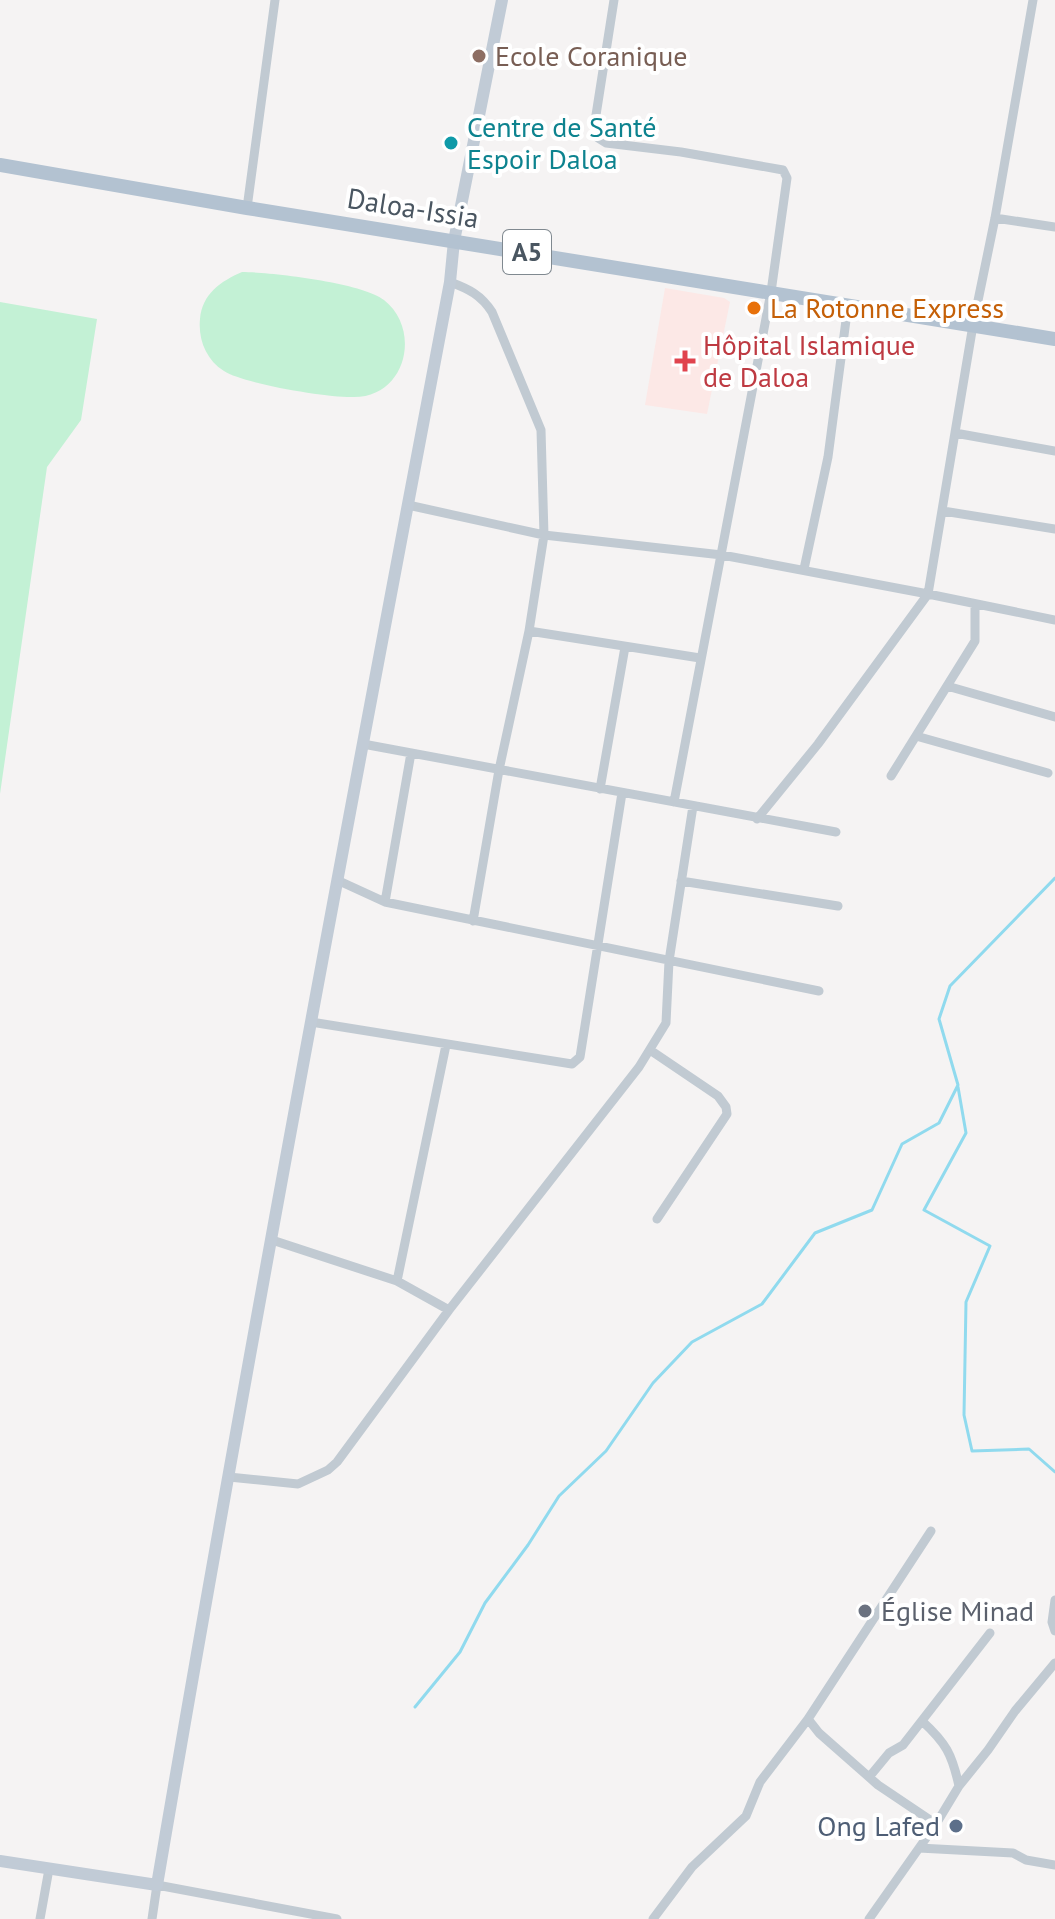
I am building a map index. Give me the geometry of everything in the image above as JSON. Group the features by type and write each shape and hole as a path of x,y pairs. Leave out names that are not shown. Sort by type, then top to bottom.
{"main road":[{"name":"Daloa-Issia","path":"0,165 1055,339"}],"street":[{"path":"247,208 275,0"},
{"path":"152,1919 311,1022 450,282 454,241 502,0"},
{"path":"614,0 596,115 598,138 606,143 681,152 783,170 787,178 771,292 674,802"},
{"path":"757,819 818,744 928,594 973,325 1033,0"},
{"path":"995,218 1055,227"},
{"path":"450,282 484,299 492,312 541,430 544,535 529,631 499,770 473,921"},
{"path":"804,569 828,457 848,305"},
{"path":"955,433 1055,451"},
{"path":"408,505 544,535 722,555 804,569 1055,620"},
{"path":"943,511 1055,529"},
{"path":"891,776 975,641 975,604"},
{"path":"529,631 700,658"},
{"path":"600,789 625,647"},
{"path":"947,686 1055,717"},
{"path":"916,736 1048,773"},
{"path":"363,744 836,832"},
{"path":"385,902 411,753"},
{"path":"311,1022 572,1064 580,1057 622,793"},
{"path":"229,1477 298,1484 328,1470 337,1462 449,1310 639,1067 666,1023 669,961 693,806"},
{"path":"337,880 385,902 819,991"},
{"path":"681,881 838,906"},
{"path":"397,1281 446,1045"},
{"path":"650,1050 718,1096 727,1114 657,1219"},
{"path":"272,1240 397,1281 449,1310"},
{"path":"653,1919 692,1867 746,1816 760,1782 808,1719 931,1531"},
{"path":"1055,1600 1052,1622 1055,1631"},
{"path":"870,1776 889,1753 903,1745 990,1633"},
{"path":"869,1919 959,1786 1055,1663"},
{"path":"808,1719 819,1733 887,1792 936,1824"},
{"path":"922,1721 943,1740 953,1759 959,1786"},
{"path":"919,1848 1013,1853 1026,1860 1055,1865"},
{"path":"0,1861 157,1885 337,1919"},
{"path":"40,1919 49,1869"},
{"path":"272,1919 273,1908"}],"shaded area":[{"name":"Hôpital Islamique de Daloa","path":"665,288 724,298 730,302 707,414 645,405"}],"green space":[{"path":"242,272 294,276 338,284 357,288 384,300 396,313 403,328 403,360 396,374 386,386 372,394 354,397 287,389 249,381 224,371 212,361 204,348 200,327 202,310 204,302 214,290"},
{"path":"0,302 97,319 81,420 47,467 0,794"}],"waterway":[{"path":"415,1707 460,1652 485,1603 559,1496 606,1451 653,1383 692,1342 762,1304 815,1233 872,1210 902,1144 939,1123 958,1085 939,1019 950,986 1055,878"},
{"path":"958,1087 966,1133 924,1210 990,1246 966,1302 964,1415 972,1451 1029,1449 1055,1472"}],"place":[{"name":"Ecole Coranique","path":"479,56"},
{"name":"Centre de Santé Espoir Daloa","path":"451,143"},
{"name":"La Rotonne Express","path":"754,308"},
{"name":"Hôpital Islamique de Daloa","path":"685,361"},
{"name":"Église Minad","path":"865,1611"},
{"name":"Ong Lafed","path":"956,1826"}]}
